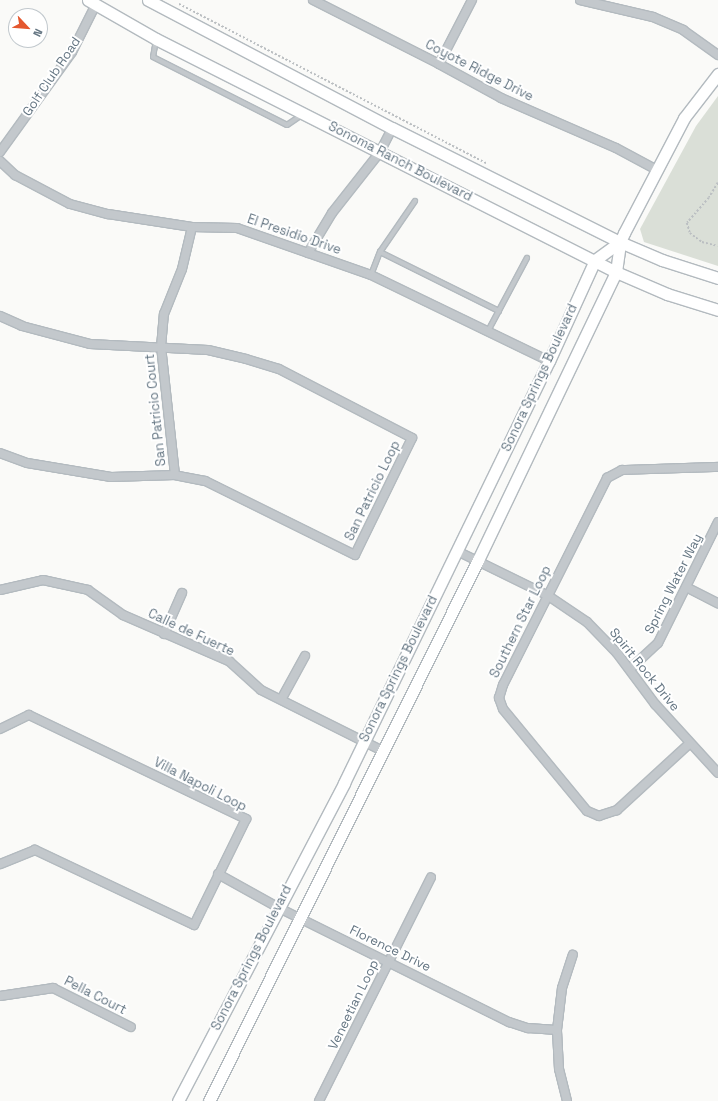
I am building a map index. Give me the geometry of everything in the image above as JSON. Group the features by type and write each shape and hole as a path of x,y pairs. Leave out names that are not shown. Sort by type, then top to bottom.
{"street":[{"name":"Sonoma Ranch Boulevard","path":"148,0 392,128 620,242 662,260 718,278"},
{"name":"Coyote Ridge Drive","path":"313,0 439,64 501,98 616,148 657,170"},
{"path":"439,64 472,0"},
{"path":"580,0 653,17 683,30 718,55"},
{"name":"Sonoma Ranch Boulevard","path":"94,1 156,39 595,260 616,272 667,294 718,310"},
{"name":"Golf Club Road","path":"0,152 72,52 94,1"},
{"name":"Sonora Springs Boulevard","path":"209,1101 478,560 616,272 620,242 684,118 718,74"},
{"path":"308,253 332,213 380,152 392,128"},
{"name":"El Presidio Drive","path":"0,161 15,176 70,204 108,214 192,227 237,228 372,275 549,361"},
{"name":"San Patricio Court","path":"174,475 161,347 164,314 182,269 192,227"},
{"name":"Sonora Springs Boulevard","path":"178,1101 364,741 549,361 595,260 620,242"},
{"path":"0,316 22,326 90,344 161,347"},
{"name":"San Patricio Loop","path":"161,347 208,350 279,369 412,438 355,555 205,481 174,475"},
{"path":"0,453 27,462 111,476 174,475"},
{"name":"Southern Star Loop","path":"689,744 613,813 599,816 587,811 503,709 500,702 503,685 602,485 610,474 622,470 718,467"},
{"name":"Spring Water Way","path":"630,669 658,643 718,522"},
{"name":"Spirit Rock Drive","path":"457,551 547,594 594,628 630,669 689,744 718,773"},
{"name":"Calle de Fuerte","path":"0,590 43,580 88,590 123,615 229,661 261,690 282,698 383,751"},
{"path":"686,587 718,603"},
{"path":"164,634 182,593"},
{"path":"282,698 305,656"},
{"name":"Villa Napoli Loop","path":"0,730 29,715 246,819 194,925 35,850 0,864"},
{"name":"Florence Drive","path":"218,874 279,908 509,1022 528,1028 556,1030"},
{"name":"Veneetian Loop","path":"319,1101 431,877"},
{"path":"567,1101 559,1069 556,1030 562,988 573,955"},
{"name":"Pella Court","path":"0,996 53,988 130,1027"}],"lane":[{"path":"156,39 153,57 287,125 304,114"},
{"path":"372,275 380,252 415,201"},
{"path":"380,252 499,311"},
{"path":"488,331 527,258"}],"path":[{"path":"178,3 487,163"},
{"path":"718,183 709,198 687,223 690,233 702,242 718,246"}],"shaded area":[{"path":"718,96 718,266 644,242 640,229 696,126"}]}
